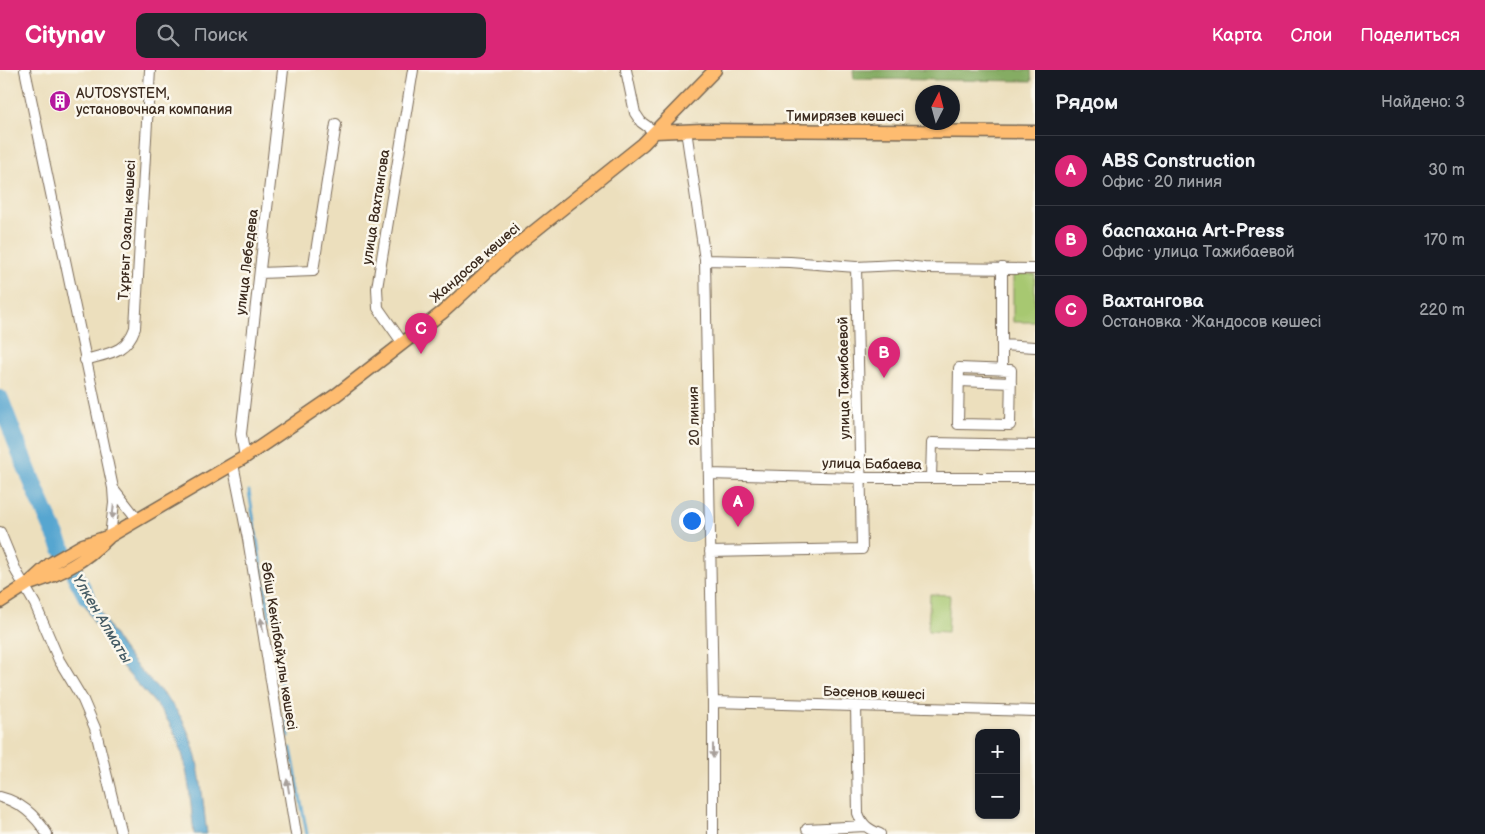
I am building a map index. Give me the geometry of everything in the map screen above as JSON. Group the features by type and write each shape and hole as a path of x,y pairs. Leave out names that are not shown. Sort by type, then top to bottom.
{"main road":[{"name":"Жандосов көшесі","path":"0,602 245,457 336,395 443,312 507,253 656,132 715,70"},
{"name":"Тимирязев көшесі","path":"656,132 686,130 1035,132"}],"street":[{"path":"25,70 113,488 114,503 110,536"},
{"name":"Тұрғыт Озалы көшесі","path":"85,360 121,349 131,339 135,328 150,70"},
{"name":"улица Лебедева","path":"245,457 241,434 283,70"},
{"name":"улица Вахтангова","path":"402,342 378,308 377,288 413,70"},
{"path":"626,70 635,113 641,122 656,132"},
{"path":"260,273 313,272 336,124"},
{"name":"20 линия","path":"686,130 704,260 713,702 713,834"},
{"path":"704,260 790,262 856,267 897,265 924,268 1035,268"},
{"name":"улица Тажибаевой","path":"710,552 862,549 856,267"},
{"path":"1002,268 1002,370"},
{"path":"1002,345 1035,347"},
{"path":"959,368 1011,370 1010,425 958,424 959,381 959,368"},
{"path":"959,381 1011,382"},
{"path":"932,478 932,443 1035,446"},
{"name":"Әбіш Кекілбайұлы көшесі","path":"233,464 248,539 296,834"},
{"name":"улица Бабаева","path":"709,474 859,478 1035,478"},
{"path":"113,488 138,520"},
{"path":"0,532 16,571 27,585 59,660 84,700 95,728 122,834"},
{"name":"Бәсенов көшесі","path":"713,702 1035,711"},
{"path":"856,706 858,813 861,822 865,826 880,834"},
{"path":"0,797 11,800 27,811 41,824 47,834"},
{"path":"808,829 865,826"}],"green space":[{"path":"853,70 1031,70 1032,81 854,79"},
{"path":"1013,274 1035,274 1035,322 1013,322"},
{"path":"930,594 950,595 948,632 928,631"}],"water":[{"path":"81,574 122,648 174,707 185,725 198,765 207,834 194,834 186,768 173,730 156,704 121,665 101,635 72,580"}],"waterway":[{"name":"Үлкен Алматы","path":"0,399 40,499 62,549 87,597"},
{"path":"249,491 270,619"},
{"path":"274,640 289,736"},
{"path":"291,748 307,834"}],"place":[{"name":"AUTOSYSTEM, установочная компания","path":"60,101"},
{"name":"Вахтангова","path":"421,354"},
{"name":"баспахана Art-Press","path":"884,378"},
{"name":"ABS Construction","path":"738,527"}]}
